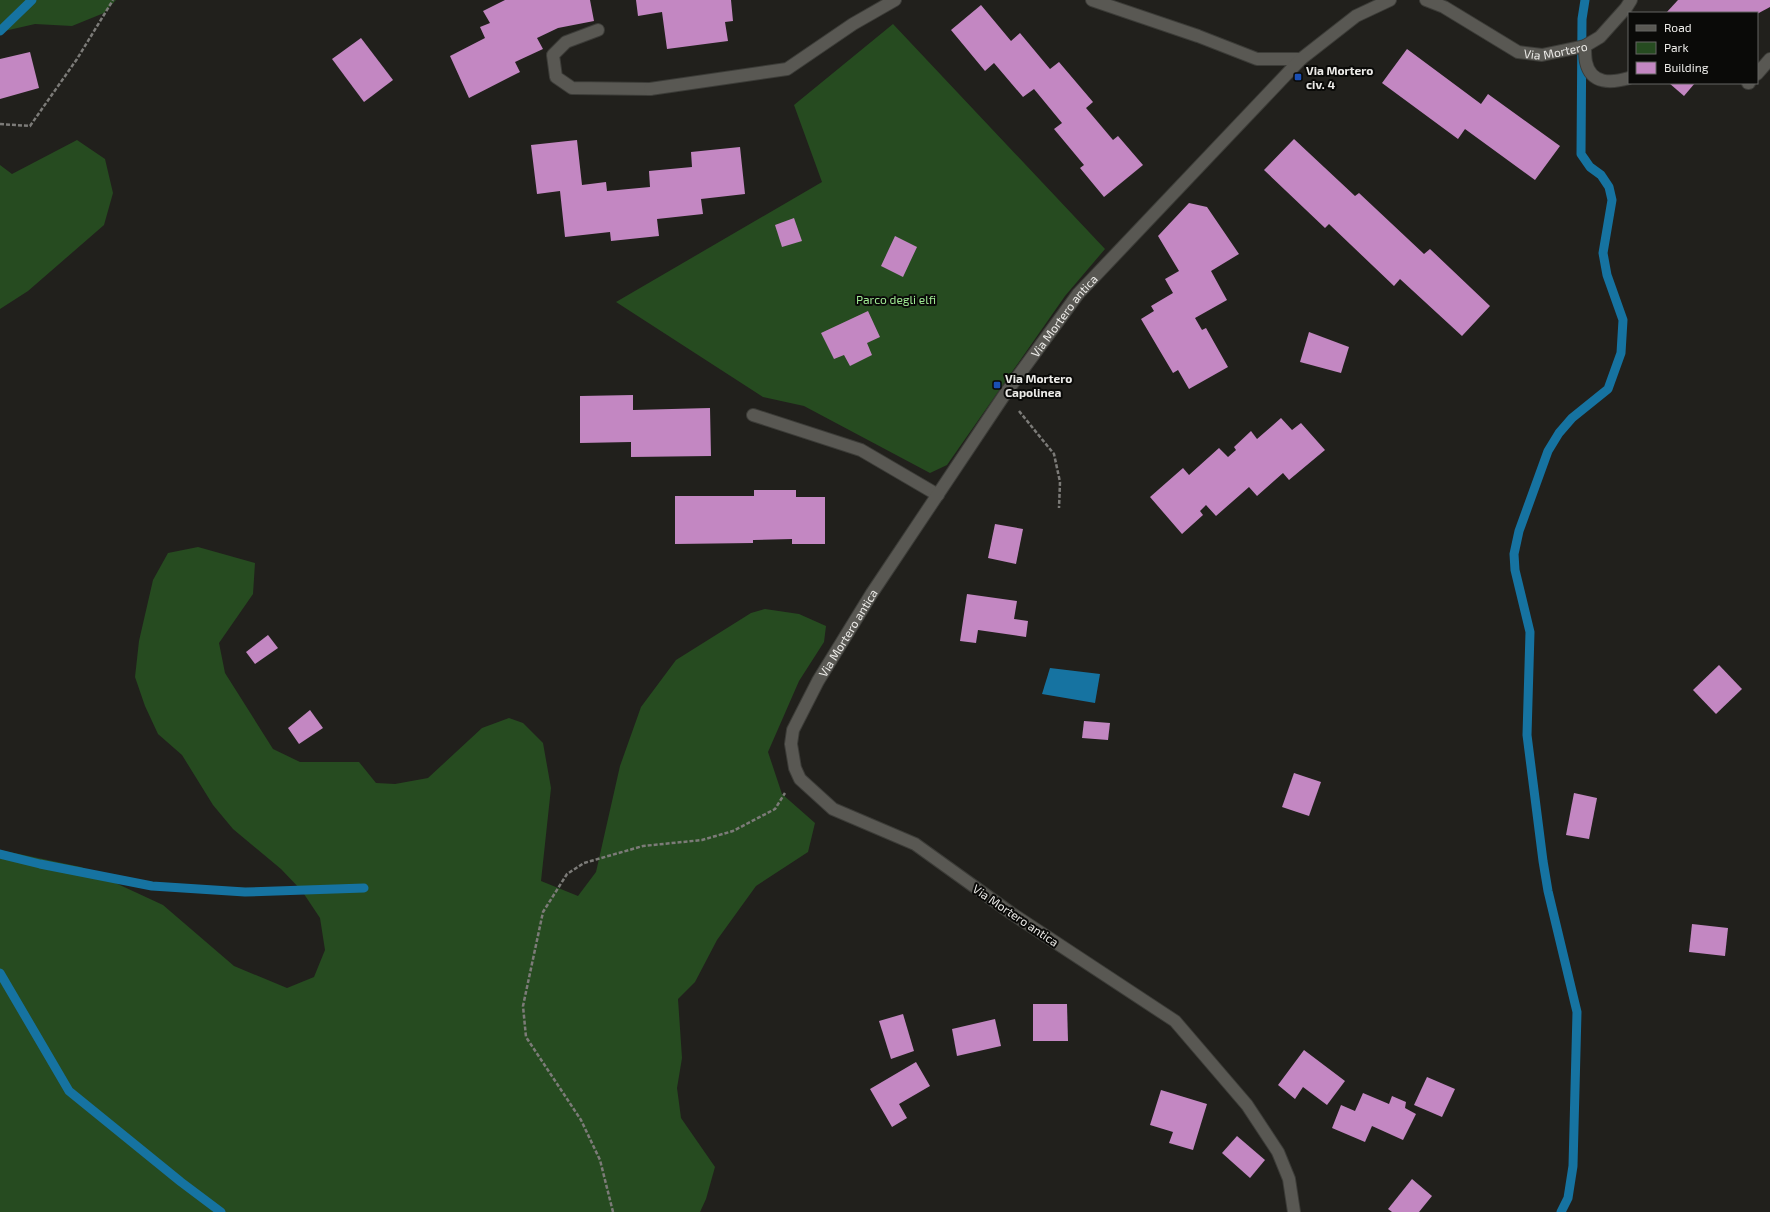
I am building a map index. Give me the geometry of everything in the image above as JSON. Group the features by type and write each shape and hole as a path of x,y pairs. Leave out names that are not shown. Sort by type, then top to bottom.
{"street":[{"path":"598,30 566,42 553,54 556,77 572,88 650,89 787,69 852,24 895,0"},
{"path":"1092,0 1198,36 1257,59 1301,59"},
{"name":"Via Mortero antica","path":"1294,1212 1289,1179 1278,1152 1247,1105 1175,1021 1011,913 915,844 833,809 800,779 795,768 791,744 793,730 818,681 872,593 1005,394 1078,294 1301,59 1356,16 1390,0"},
{"name":"Via Mortero","path":"1426,0 1444,7 1518,52 1542,55 1585,46 1600,37 1626,8 1631,0"},
{"path":"1585,46 1586,62 1590,73 1602,81 1615,82 1628,78"},
{"path":"1758,73 1770,59"},
{"path":"753,415 861,450 938,495"}],"path":[{"path":"0,124 30,126 77,59 113,0"},
{"path":"1005,394 1054,454 1060,482 1059,508"},
{"path":"613,1212 600,1160 581,1120 526,1037 523,1006 543,912 567,874 584,863 644,846 683,843 716,836 733,831 767,814 775,809 789,786 795,768"}],"green space":[{"path":"0,0 116,0 104,13 72,26 35,24 0,32"},
{"name":"Parco degli elfi","path":"893,24 1105,249 1065,296 947,465 930,473 804,406 763,397 616,302 822,182 794,105"},
{"path":"77,140 105,159 113,193 104,225 28,291 0,309 0,165 12,174"},
{"path":"198,547 255,563 253,594 219,643 225,673 273,749 300,762 359,762 376,783 395,784 428,778 482,728 509,718 523,723 543,743 551,788 541,881 578,896 596,872 620,766 641,707 676,660 751,613 765,609 799,614 826,626 824,642 799,681 768,752 782,794 815,823 808,852 756,886 717,940 695,982 678,999 682,1058 677,1088 681,1118 715,1167 706,1199 700,1212 0,1212 0,850 81,867 163,905 234,966 287,988 314,977 325,950 320,918 302,891 281,869 233,829 213,805 182,755 158,734 145,706 135,677 139,641 153,580 168,553"}],"water":[{"path":"1050,668 1100,674 1095,703 1042,694"}],"building":[{"path":"505,0 590,0 594,21 558,28 537,38 543,49 515,62 520,72 469,98 450,56 485,38 480,27 490,23 483,11"},
{"path":"636,0 731,0 733,21 725,22 728,41 667,49 662,12 638,16"},
{"path":"1678,0 1770,0 1770,7 1758,13 1758,12 1667,12"},
{"path":"981,5 1011,41 1020,33 1050,69 1059,62 1093,102 1086,108 1113,140 1118,136 1143,165 1104,197 1080,168 1084,165 1054,129 1062,123 1034,89 1023,97 994,63 985,71 951,30"},
{"path":"361,38 393,80 364,102 332,59"},
{"path":"1407,49 1481,104 1488,94 1560,146 1535,180 1465,129 1458,139 1382,83"},
{"path":"30,52 39,88 0,99 0,59"},
{"path":"1670,84 1694,84 1684,96"},
{"path":"1294,139 1355,196 1359,193 1424,254 1430,249 1490,306 1462,336 1400,279 1394,286 1329,224 1325,228 1264,170"},
{"path":"577,140 582,185 606,182 607,191 650,187 649,171 692,167 691,152 740,147 745,194 701,199 703,214 657,219 659,236 611,241 610,232 565,237 560,191 537,194 531,145"},
{"path":"1189,203 1207,207 1239,254 1211,271 1227,300 1195,318 1202,330 1206,328 1228,367 1189,389 1178,370 1173,373 1141,319 1154,311 1151,306 1173,293 1165,279 1179,271 1158,236"},
{"path":"794,218 802,241 782,247 775,225"},
{"path":"895,236 917,247 903,277 881,266"},
{"path":"868,311 880,337 867,343 872,355 850,366 844,355 834,359 821,333"},
{"path":"1309,332 1349,347 1341,373 1300,362"},
{"path":"633,395 633,410 710,408 711,456 631,457 631,442 580,443 580,396"},
{"path":"1281,418 1292,430 1301,423 1325,450 1289,480 1283,473 1257,496 1249,487 1216,516 1206,505 1200,511 1203,515 1182,534 1150,497 1183,468 1189,475 1219,448 1228,457 1236,450 1234,447 1251,431 1257,439"},
{"path":"754,490 796,490 796,497 825,497 825,544 792,544 792,539 753,540 753,543 675,544 675,496 754,496"},
{"path":"995,524 1023,529 1016,564 988,558"},
{"path":"967,594 1017,601 1014,619 1028,621 1026,637 978,630 976,643 960,641"},
{"path":"268,635 278,648 255,664 246,652"},
{"path":"1719,665 1742,689 1716,714 1693,690"},
{"path":"310,710 323,728 299,744 288,728"},
{"path":"1084,721 1110,723 1108,740 1082,738"},
{"path":"1294,773 1321,782 1309,816 1282,807"},
{"path":"1574,793 1597,798 1589,839 1566,835"},
{"path":"1692,924 1728,928 1725,956 1689,952"},
{"path":"1033,1004 1067,1004 1068,1041 1033,1041"},
{"path":"903,1014 914,1051 891,1059 879,1021"},
{"path":"995,1019 1001,1046 957,1056 952,1029"},
{"path":"1304,1050 1345,1081 1327,1105 1303,1087 1295,1099 1278,1085"},
{"path":"916,1062 930,1086 899,1104 907,1118 892,1127 870,1089"},
{"path":"1427,1077 1455,1089 1442,1117 1414,1105"},
{"path":"1161,1090 1207,1104 1193,1150 1169,1143 1173,1132 1150,1125"},
{"path":"1363,1093 1389,1104 1392,1096 1406,1102 1405,1108 1416,1114 1403,1140 1372,1126 1365,1142 1332,1128 1341,1105 1355,1111"},
{"path":"1237,1136 1265,1160 1250,1178 1222,1153"},
{"path":"1412,1179 1432,1196 1419,1212 1392,1212 1388,1209"}],"waterway":[{"path":"0,31 32,0"},
{"path":"1561,1212 1568,1198 1573,1166 1577,1012 1548,891 1543,861 1527,735 1530,632 1515,570 1514,554 1519,531 1548,451 1559,433 1572,418 1608,389 1621,353 1623,320 1607,275 1603,253 1612,200 1609,187 1601,175 1590,167 1581,154 1582,19 1585,0"},
{"path":"0,854 40,864 152,886 245,892 364,888"},
{"path":"0,973 69,1091 181,1182 221,1212"}],"place":[{"name":"Via Mortero civ. 4","path":"1298,77"},
{"name":"Via Mortero Capolinea","path":"997,385"}]}
